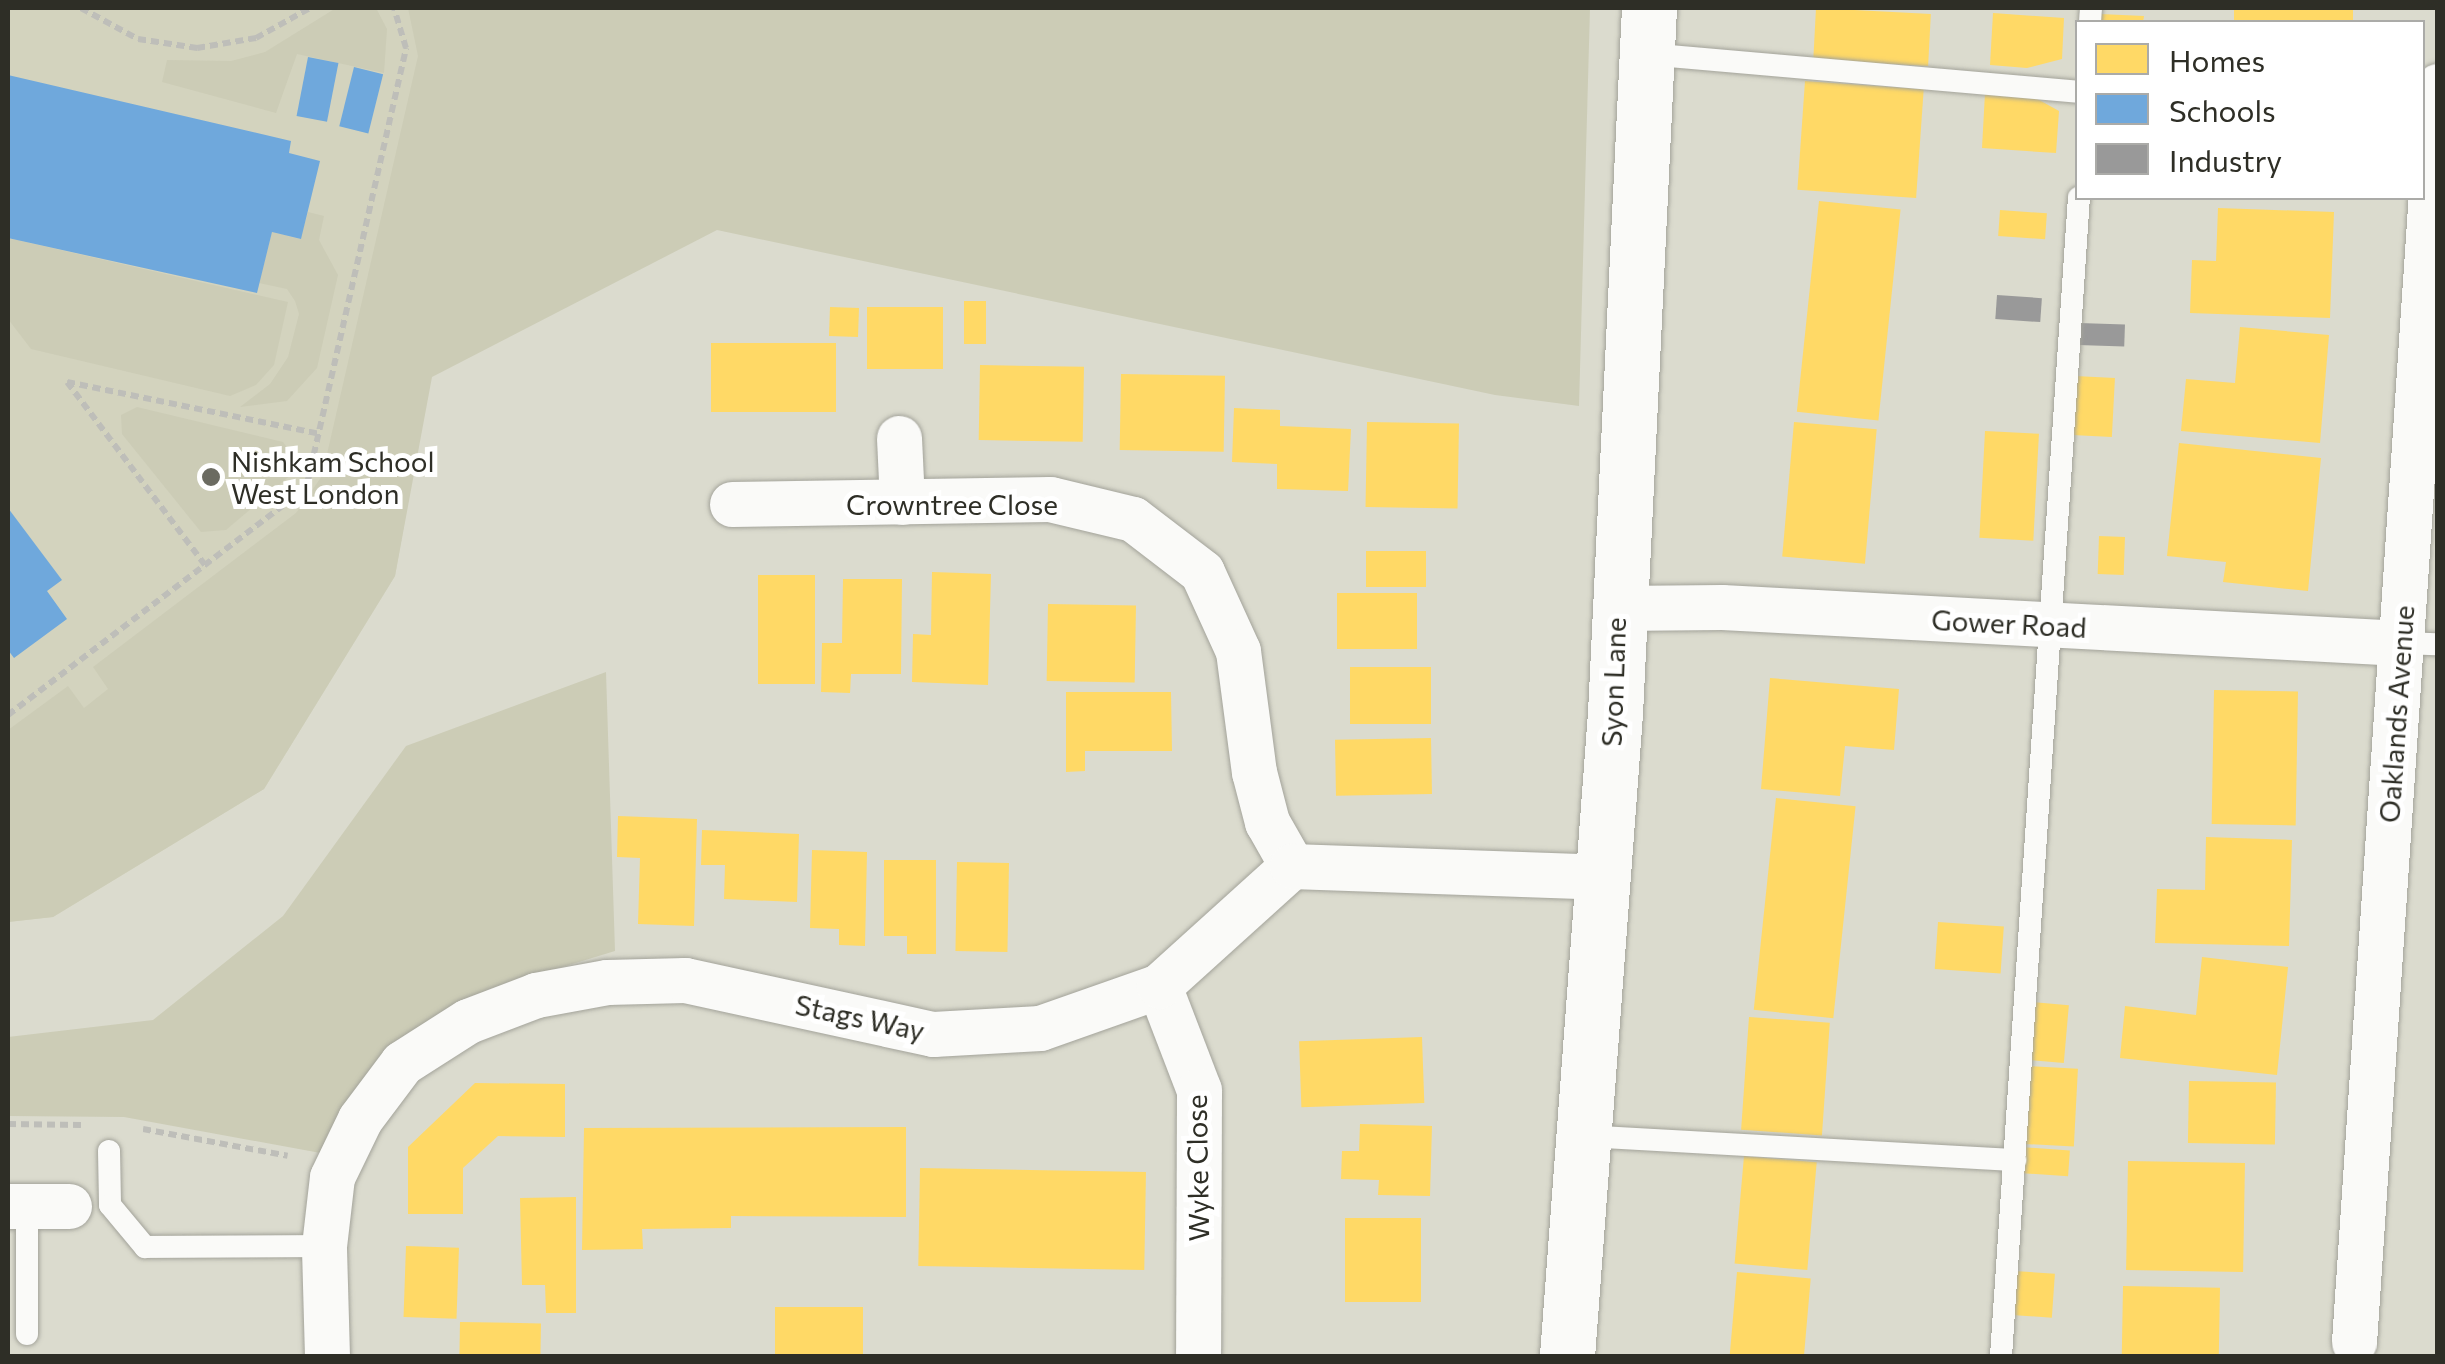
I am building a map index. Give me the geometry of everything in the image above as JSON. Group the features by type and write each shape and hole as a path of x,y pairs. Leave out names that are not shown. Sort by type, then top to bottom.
{"main road":[{"name":"Syon Lane","path":"1567,1356 1600,877 1648,31"}],"street":[{"name":"Oaklands Avenue","path":"2354,1342 2419,644 2438,86"},
{"path":"898,438 902,502"},
{"name":"Crowntree Close","path":"732,504 1050,499 1133,519 1202,572 1238,651 1254,772 1267,822 1292,866"},
{"name":"Gower Road","path":"1616,608 2419,644"},
{"path":"1292,866 1600,877"},
{"name":"Stags Way","path":"327,1356 324,1246 332,1177 360,1119 402,1063 468,1020 536,995 606,982 685,980 934,1034 1040,1028 1159,986 1292,866"},
{"name":"Wyke Close","path":"1159,986 1198,1090 1198,1356"}],"lane":[{"path":"1648,31 2075,92"},
{"path":"2001,1356 2079,200"},
{"path":"1580,1136 2015,1160"},
{"path":"109,1151 110,1206 145,1246 324,1246"},
{"path":"28,1334 34,1206"}],"path":[{"path":"80,8 138,39 197,48 256,38 310,8"},
{"path":"8,716 299,492 320,434 406,48 394,8"},
{"path":"205,566 67,382 320,434"},
{"path":"8,1124 84,1125"},
{"path":"122,1126 296,1158 332,1177"}],"shaded area":[{"name":"Nishkam School West London","path":"8,8 1165,8 720,213 454,244 395,576 264,789 53,917 8,922"},
{"path":"336,8 376,8 387,29 384,73 297,54 276,113 162,82 167,60 231,61 265,52"},
{"path":"408,8 1590,8 1579,406 1495,395 717,230 432,377 395,576 264,789 53,917 8,922 8,730 68,686 84,708 108,689 93,667 296,513 322,476 418,56"},
{"path":"308,212 324,216 319,240 338,275 317,368 287,401 240,407 270,384 288,357 299,314 295,301 287,289 259,283 272,232 300,239"},
{"path":"8,238 288,302 274,365 256,385 230,396 31,349 8,319"},
{"path":"137,407 283,442 295,458 293,473 226,530 201,532 122,434 121,415"},
{"path":"606,672 615,951 487,990 326,1154 124,1117 8,1116 8,1037 153,1020 283,916 406,746"}],"building: Homes":[{"path":"1816,8 1931,14 1928,66 1813,60"},
{"path":"2234,8 2353,8 2353,20 2234,20"},
{"path":"1993,13 2064,18 2062,59 2027,68 1990,65"},
{"path":"2100,14 2144,16 2143,20 2099,20"},
{"path":"1805,81 1924,89 1916,198 1797,190"},
{"path":"1985,93 2032,96 2059,111 2056,153 1982,148"},
{"path":"1819,201 1901,210 1878,420 1797,412"},
{"path":"2218,208 2334,212 2330,318 2190,313 2192,260 2216,261"},
{"path":"2000,210 2047,213 2045,239 1998,236"},
{"path":"964,301 986,301 986,344 964,344"},
{"path":"830,307 859,308 858,337 829,336"},
{"path":"867,307 943,307 943,369 867,369"},
{"path":"2240,327 2329,335 2320,443 2181,431 2186,379 2235,383"},
{"path":"711,343 836,343 836,412 711,412"},
{"path":"980,365 1084,367 1083,442 979,440"},
{"path":"1121,374 1225,376 1224,452 1120,450"},
{"path":"2075,376 2115,378 2112,437 2072,435"},
{"path":"1234,408 1280,410 1280,426 1351,429 1348,491 1277,489 1277,464 1232,462"},
{"path":"1367,422 1459,424 1458,509 1366,507"},
{"path":"1794,422 1877,429 1865,564 1782,556"},
{"path":"1985,431 2039,434 2033,541 1979,538"},
{"path":"2179,443 2321,458 2308,591 2223,582 2226,562 2167,556"},
{"path":"2099,536 2125,537 2124,575 2098,574"},
{"path":"1366,551 1426,551 1426,587 1366,587"},
{"path":"932,572 991,574 988,685 912,682 913,634 931,635"},
{"path":"758,575 815,575 815,684 758,684"},
{"path":"843,579 902,579 901,674 851,674 850,693 821,692 822,643 842,643"},
{"path":"1337,593 1417,593 1417,649 1337,649"},
{"path":"1048,604 1136,606 1135,683 1047,681"},
{"path":"1350,667 1431,667 1431,724 1350,724"},
{"path":"1770,678 1899,689 1894,750 1845,746 1840,796 1761,789"},
{"path":"2214,690 2298,691 2296,825 2212,824"},
{"path":"1066,692 1171,692 1172,751 1085,751 1085,771 1066,772"},
{"path":"1431,738 1432,794 1336,796 1335,740"},
{"path":"1776,798 1856,806 1833,1018 1754,1010"},
{"path":"618,816 697,819 694,926 638,924 640,858 617,857"},
{"path":"702,830 799,834 797,902 724,899 725,865 701,865"},
{"path":"2206,837 2292,840 2289,946 2155,943 2157,889 2205,890"},
{"path":"812,850 867,852 865,946 839,945 839,929 810,928"},
{"path":"884,860 936,860 936,954 907,954 907,936 884,936"},
{"path":"957,862 1009,863 1007,952 955,951"},
{"path":"1938,922 2004,927 2001,973 1935,969"},
{"path":"2202,957 2288,967 2277,1075 2120,1058 2125,1006 2196,1015"},
{"path":"2032,1002 2069,1005 2064,1063 2027,1060"},
{"path":"1749,1017 1830,1023 1822,1135 1741,1130"},
{"path":"1422,1037 1424,1103 1301,1107 1299,1041"},
{"path":"2027,1066 2078,1069 2074,1147 2023,1144"},
{"path":"2189,1081 2276,1083 2275,1145 2188,1143"},
{"path":"475,1083 565,1084 565,1137 498,1136 463,1168 463,1214 408,1214 408,1147"},
{"path":"1360,1124 1432,1126 1430,1196 1378,1195 1379,1180 1341,1179 1342,1151 1359,1151"},
{"path":"906,1127 906,1217 731,1216 731,1228 642,1229 643,1249 582,1250 584,1128"},
{"path":"2021,1147 2070,1150 2068,1176 2019,1173"},
{"path":"1744,1156 1817,1162 1807,1270 1735,1264"},
{"path":"2128,1161 2245,1163 2243,1272 2126,1270"},
{"path":"920,1168 1146,1172 1144,1270 918,1266"},
{"path":"576,1197 576,1313 546,1313 545,1285 522,1285 520,1198"},
{"path":"1345,1218 1421,1218 1421,1302 1345,1302"},
{"path":"406,1246 459,1248 456,1319 404,1317"},
{"path":"2015,1271 2055,1274 2052,1318 2012,1315"},
{"path":"1737,1272 1811,1278 1804,1356 1730,1356"},
{"path":"2123,1286 2220,1288 2219,1356 2122,1356"},
{"path":"775,1307 863,1307 863,1356 775,1356"},
{"path":"460,1322 541,1323 540,1356 459,1356"}],"building: Schools":[{"path":"308,57 338,63 327,122 297,116"},
{"path":"354,67 383,74 368,133 339,126"},
{"path":"8,75 291,141 289,153 320,161 301,239 272,232 257,293 8,238"},
{"path":"8,508 62,580 47,591 67,619 14,658 8,650"}],"building: Industry":[{"path":"1997,295 2042,298 2040,322 1995,319"},
{"path":"2079,323 2125,325 2124,347 2078,345"}],"place":[{"name":"Nishkam School West London","path":"211,477"}]}
